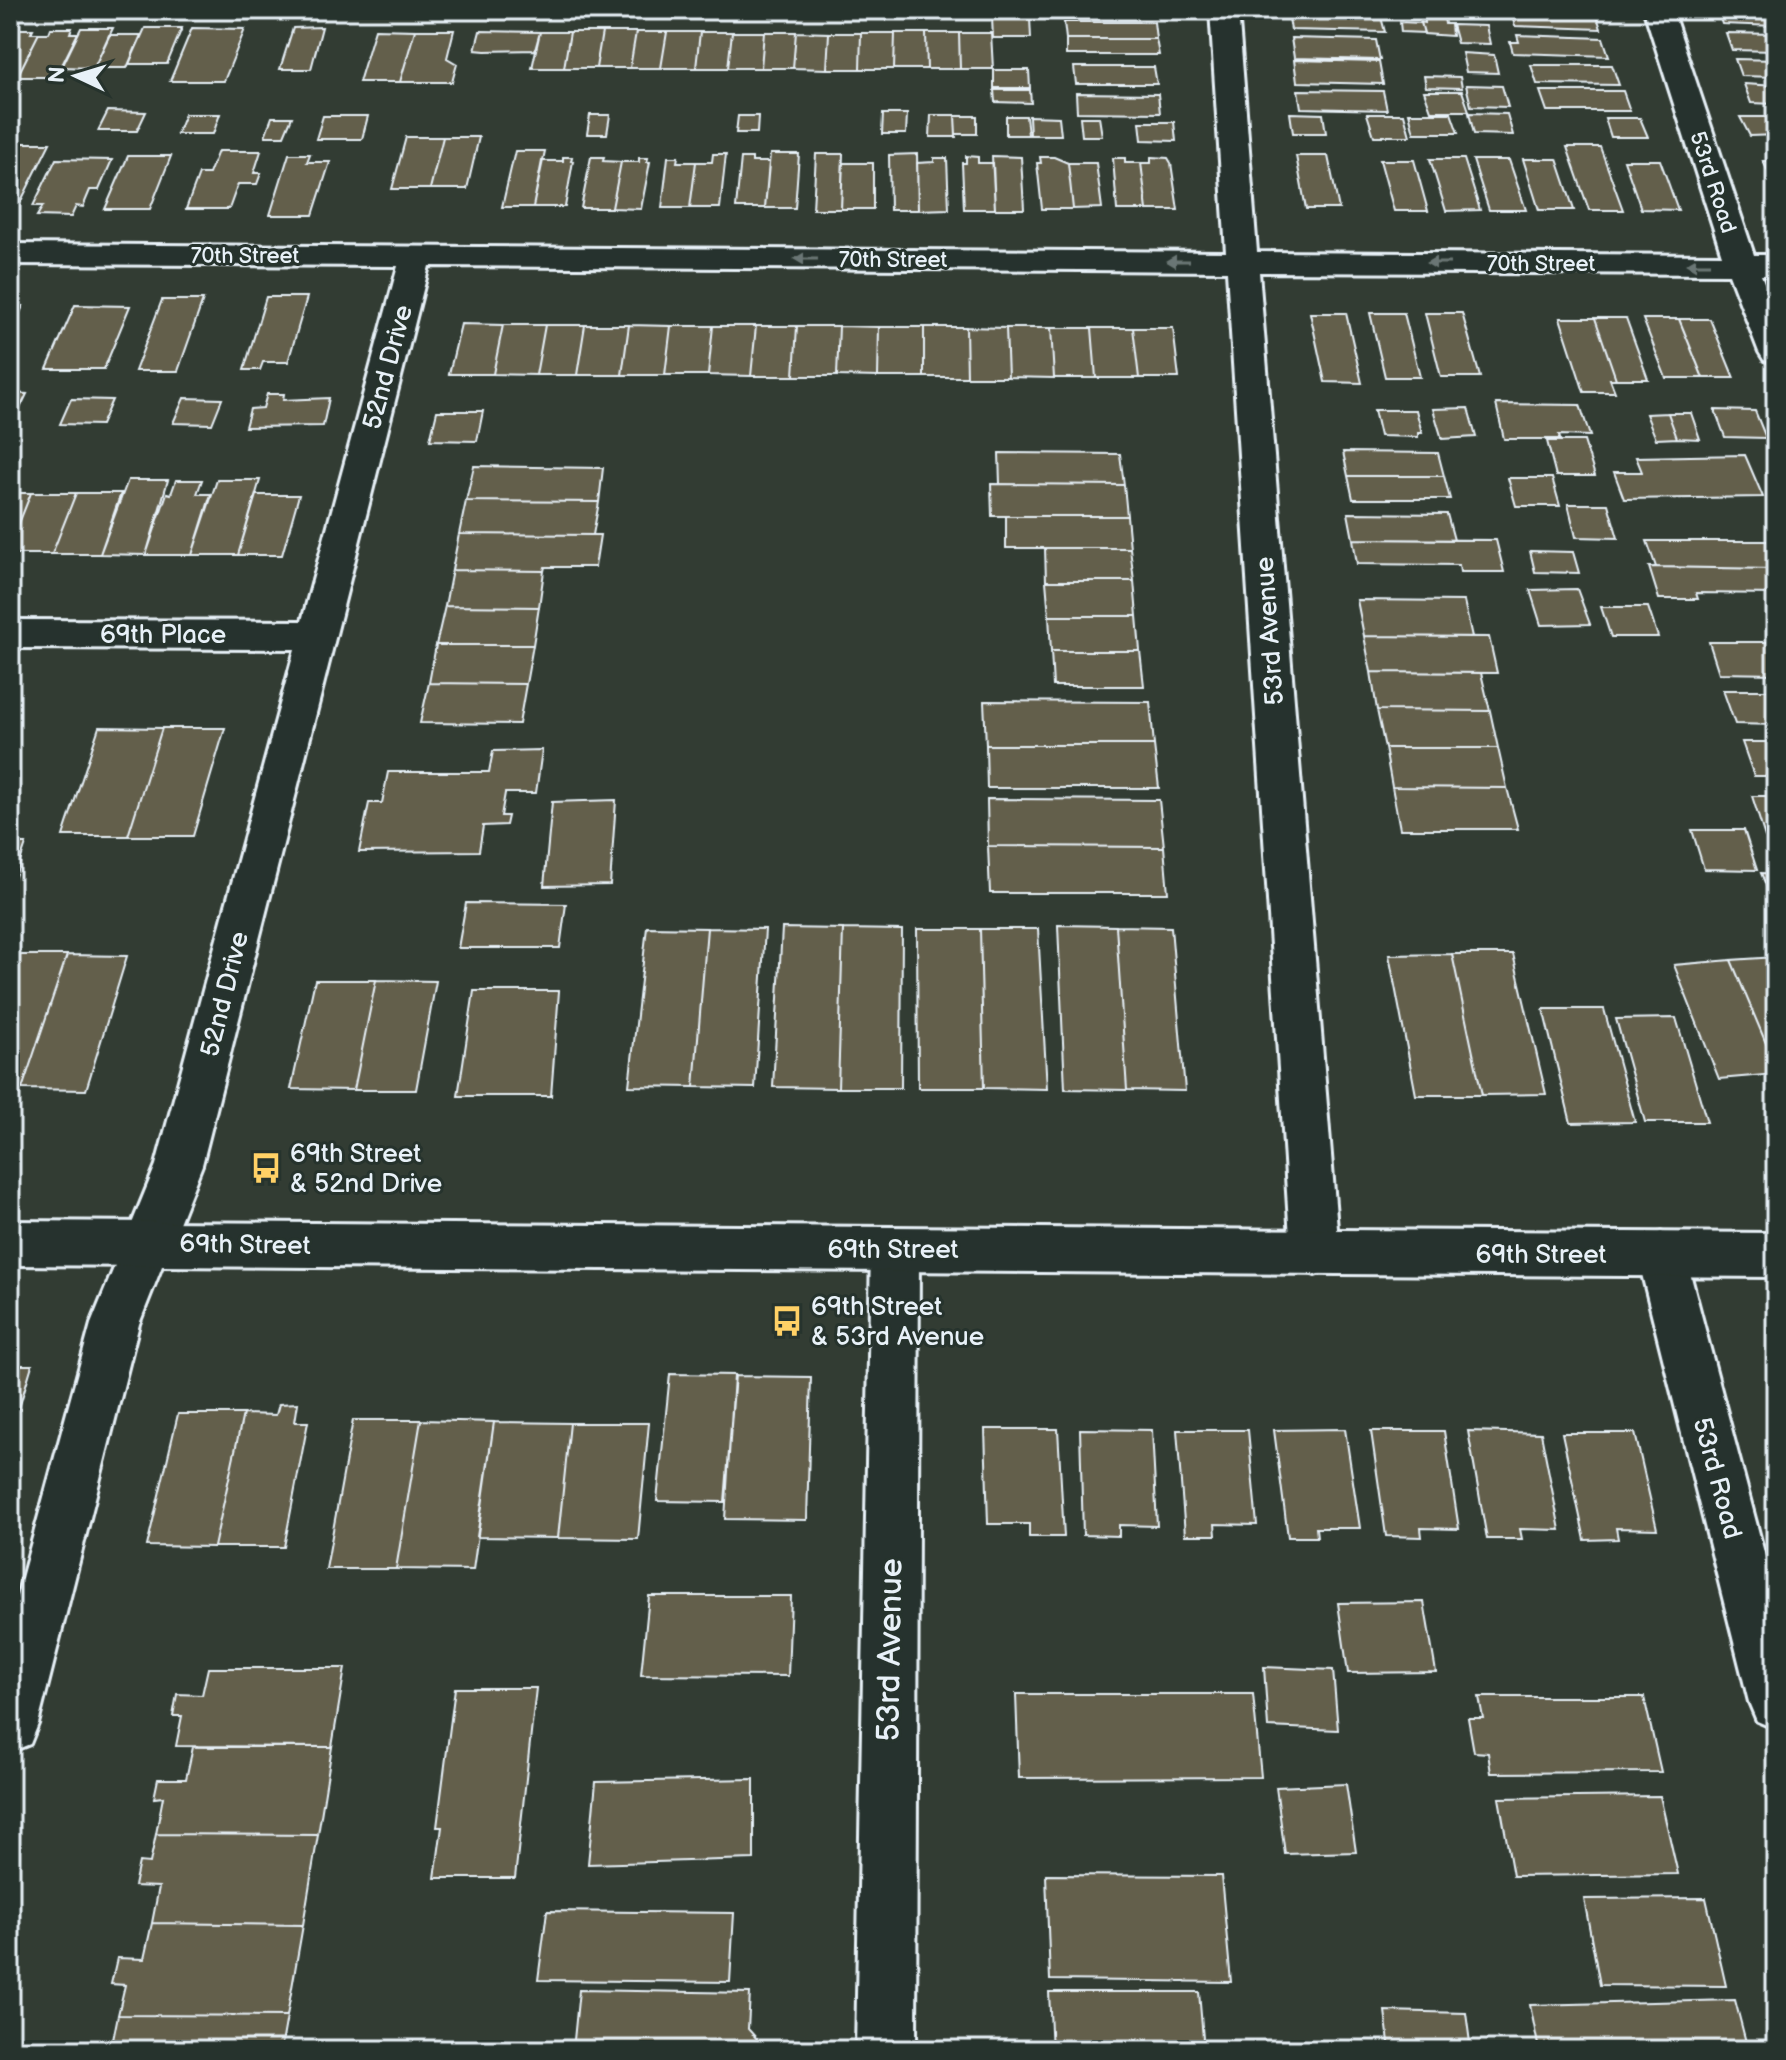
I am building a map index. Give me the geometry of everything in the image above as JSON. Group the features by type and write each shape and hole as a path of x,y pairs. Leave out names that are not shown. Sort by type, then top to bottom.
{"street":[{"name":"53rd Avenue","path":"1224,10 1315,1253"},
{"name":"53rd Road","path":"1658,10 1741,265 1776,352"},
{"name":"70th Street","path":"10,254 1776,265"},
{"name":"52nd Drive","path":"10,1724 111,1337 179,1165 416,256"},
{"name":"69th Place","path":"10,634 316,635"},
{"name":"69th Street","path":"10,1243 1776,1255"},
{"name":"53rd Avenue","path":"886,2050 895,1250"},
{"name":"53rd Road","path":"1661,1254 1776,1702"}],"building":[{"path":"1420,10 1443,10 1445,24 1451,24 1452,36 1424,34 1421,22 1425,23 1424,13"},
{"path":"1452,10 1483,10 1485,18 1453,17"},
{"path":"1510,10 1595,10 1601,29 1515,26"},
{"path":"1717,10 1776,10 1776,26 1722,24"},
{"path":"1288,12 1371,14 1372,17 1381,17 1385,32 1291,30"},
{"path":"992,18 1030,18 1031,38 993,38"},
{"path":"1064,22 1154,22 1156,39 1066,39"},
{"path":"1400,22 1421,23 1424,33 1401,32"},
{"path":"1452,25 1486,26 1490,44 1457,43"},
{"path":"322,27 311,69 280,69 293,28"},
{"path":"51,28 72,28 70,33 78,33 56,77 17,77 39,33 49,33"},
{"path":"81,28 113,28 94,68 62,67"},
{"path":"145,28 182,28 167,64 129,64"},
{"path":"192,28 245,29 224,81 170,81"},
{"path":"15,29 33,29 31,33 39,33 17,77 10,77 10,33"},
{"path":"375,29 415,30 400,82 359,82"},
{"path":"415,30 454,30 447,58 457,64 452,82 400,82"},
{"path":"480,31 540,32 535,50 485,51 475,50"},
{"path":"540,32 570,32 564,68 532,68"},
{"path":"570,32 602,32 596,68 564,68"},
{"path":"602,32 636,32 630,68 596,68"},
{"path":"636,32 667,32 661,68 630,68"},
{"path":"667,32 700,32 696,68 661,68"},
{"path":"700,32 732,32 728,68 696,68"},
{"path":"732,32 764,32 761,68 728,68"},
{"path":"764,32 796,32 793,68 761,68"},
{"path":"796,32 829,33 827,69 793,68"},
{"path":"829,33 861,33 860,69 827,69"},
{"path":"861,33 895,33 894,69 860,69"},
{"path":"895,33 926,33 927,69 894,69"},
{"path":"926,33 959,33 960,69 927,69"},
{"path":"959,33 991,33 993,69 960,69"},
{"path":"1726,33 1776,34 1776,51 1732,50"},
{"path":"109,35 141,35 127,68 94,68"},
{"path":"1517,35 1603,38 1609,56 1513,53 1510,42 1519,42"},
{"path":"1291,38 1376,40 1380,60 1294,58"},
{"path":"1066,39 1156,39 1159,55 1066,55"},
{"path":"1462,53 1494,55 1498,73 1466,72"},
{"path":"1735,59 1776,60 1776,77 1741,76"},
{"path":"1294,60 1379,62 1383,84 1297,82"},
{"path":"1531,65 1612,65 1619,85 1537,84"},
{"path":"1074,67 1154,67 1157,84 1076,84"},
{"path":"994,70 1029,70 1030,88 994,88"},
{"path":"1424,76 1460,77 1462,88 1426,87"},
{"path":"1744,84 1776,86 1776,104 1751,103"},
{"path":"1466,85 1502,86 1508,107 1471,106"},
{"path":"994,90 1030,90 1031,103 995,102"},
{"path":"1298,90 1383,91 1387,110 1301,108"},
{"path":"1424,91 1462,91 1469,111 1431,111"},
{"path":"1540,91 1623,91 1630,111 1547,111"},
{"path":"1076,93 1158,94 1160,113 1077,112"},
{"path":"108,111 146,112 137,131 98,131"},
{"path":"1290,113 1323,114 1326,133 1293,133"},
{"path":"1409,113 1451,113 1458,133 1414,133"},
{"path":"1469,113 1507,114 1513,135 1474,134"},
{"path":"185,114 220,114 213,134 177,134"},
{"path":"883,114 907,114 906,134 882,134"},
{"path":"1367,114 1404,114 1410,136 1374,136"},
{"path":"590,115 610,115 607,134 587,134"},
{"path":"931,115 955,115 956,137 930,137"},
{"path":"323,116 368,116 362,139 316,139"},
{"path":"738,116 758,116 757,133 736,133"},
{"path":"955,116 977,116 977,134 956,134"},
{"path":"1006,116 1026,116 1028,135 1006,135"},
{"path":"1029,116 1059,117 1061,135 1030,135"},
{"path":"272,117 292,117 284,136 265,136"},
{"path":"1080,117 1099,117 1102,136 1082,136"},
{"path":"1740,117 1775,117 1776,135 1750,136"},
{"path":"1605,118 1640,118 1648,137 1611,137"},
{"path":"1140,122 1174,122 1176,141 1142,140"},
{"path":"406,137 443,137 430,189 392,189"},
{"path":"443,137 479,137 467,189 430,189"},
{"path":"10,143 50,143 18,207 10,206"},
{"path":"1567,147 1600,147 1623,210 1589,210"},
{"path":"218,151 261,151 254,173 261,173 257,184 238,184 229,209 186,209 199,174 209,174"},
{"path":"515,151 545,151 533,207 502,207"},
{"path":"289,154 310,154 307,162 330,162 313,215 270,215"},
{"path":"713,154 726,154 720,208 690,208 696,162 712,162"},
{"path":"770,154 799,154 795,208 765,208"},
{"path":"816,154 843,154 841,209 813,209"},
{"path":"917,154 918,210 890,210 889,155"},
{"path":"128,156 171,156 150,209 105,209"},
{"path":"966,156 978,157 978,163 993,163 995,209 964,209 962,163 966,163"},
{"path":"992,156 1021,157 1024,209 995,209"},
{"path":"1296,156 1328,156 1339,209 1306,209"},
{"path":"563,157 572,157 573,161 565,207 533,207 542,161 563,161"},
{"path":"591,157 621,162 612,208 581,208"},
{"path":"668,157 678,157 677,162 696,162 690,208 662,208"},
{"path":"1040,157 1054,157 1068,163 1073,209 1042,209 1037,163 1041,163"},
{"path":"1151,157 1168,158 1171,163 1178,210 1147,210 1141,163 1151,163"},
{"path":"639,158 648,158 647,162 650,162 641,209 612,208 621,162 639,162"},
{"path":"741,158 752,158 752,162 769,162 765,208 736,208"},
{"path":"934,158 947,158 949,209 918,210 917,163 934,162"},
{"path":"1113,158 1125,158 1125,163 1141,163 1147,210 1117,210"},
{"path":"56,159 112,160 99,190 90,190 83,207 76,206 71,217 37,216 43,206 33,206"},
{"path":"1430,159 1464,159 1480,210 1446,211"},
{"path":"1523,159 1557,159 1574,210 1539,210"},
{"path":"1380,160 1414,160 1428,211 1394,211"},
{"path":"1473,160 1509,160 1526,210 1489,210"},
{"path":"1624,160 1660,160 1678,210 1641,209"},
{"path":"1763,161 1776,161 1776,188"},
{"path":"843,163 873,163 873,209 841,209"},
{"path":"1068,163 1096,163 1102,208 1073,209"},
{"path":"266,297 307,297 288,362 263,362 260,370 244,370"},
{"path":"162,300 203,300 178,371 135,371"},
{"path":"75,305 130,306 104,369 47,369"},
{"path":"10,306 23,306 10,336"},
{"path":"1310,313 1346,313 1362,383 1325,382"},
{"path":"1370,313 1404,313 1420,377 1385,377"},
{"path":"1425,313 1462,313 1480,377 1441,377"},
{"path":"1560,318 1595,318 1616,379 1610,379 1615,392 1584,392"},
{"path":"1595,318 1626,318 1648,379 1616,379"},
{"path":"1643,319 1679,319 1703,378 1666,378"},
{"path":"1679,319 1710,319 1734,378 1703,378"},
{"path":"461,324 503,325 493,374 449,374"},
{"path":"503,325 545,325 536,375 493,374"},
{"path":"545,325 585,325 577,375 536,375"},
{"path":"585,325 629,325 622,375 577,375"},
{"path":"629,325 671,326 665,375 622,375"},
{"path":"671,326 713,326 708,375 665,375"},
{"path":"713,326 756,326 751,376 708,375"},
{"path":"756,326 797,326 794,376 751,376"},
{"path":"797,326 839,326 837,376 794,376"},
{"path":"839,326 879,327 878,377 837,376"},
{"path":"879,327 924,327 924,377 878,377"},
{"path":"924,327 966,327 967,377 924,377"},
{"path":"966,327 1006,328 1008,377 967,377"},
{"path":"1006,328 1051,328 1054,378 1008,377"},
{"path":"1051,328 1092,328 1096,378 1054,378"},
{"path":"1092,328 1133,328 1139,378 1096,378"},
{"path":"1133,328 1173,328 1179,378 1139,378"},
{"path":"10,393 27,394 13,423 10,423"},
{"path":"267,394 284,394 283,400 329,398 323,426 245,427 250,409 263,408"},
{"path":"184,398 222,399 212,424 173,423"},
{"path":"71,399 112,400 101,425 60,424"},
{"path":"1496,404 1580,405 1590,436 1504,439"},
{"path":"1468,408 1476,437 1442,439 1433,409"},
{"path":"1374,410 1416,410 1422,433 1418,433 1418,437 1380,436"},
{"path":"1715,410 1755,411 1766,438 1725,437"},
{"path":"437,411 483,411 477,441 430,440"},
{"path":"1668,413 1677,438 1656,439 1646,414"},
{"path":"1668,413 1691,413 1700,439 1677,438"},
{"path":"1547,441 1584,441 1595,476 1556,476"},
{"path":"1343,452 1438,453 1444,476 1348,476"},
{"path":"999,453 1120,454 1124,485 1000,484"},
{"path":"1745,455 1763,497 1624,499 1614,472 1642,472 1636,457"},
{"path":"474,466 603,468 599,502 466,501"},
{"path":"1348,476 1444,476 1450,499 1353,499"},
{"path":"1508,478 1552,478 1560,506 1516,506"},
{"path":"128,480 168,480 146,555 100,554"},
{"path":"176,480 202,480 197,494 211,494 192,555 146,555 167,493 171,494"},
{"path":"217,480 260,480 238,555 192,555"},
{"path":"991,484 1124,485 1127,516 992,516"},
{"path":"10,493 31,493 10,546"},
{"path":"31,493 76,493 52,554 10,554 10,546"},
{"path":"76,493 121,493 100,554 52,554"},
{"path":"256,495 299,495 282,555 238,555"},
{"path":"466,501 599,502 593,535 459,534"},
{"path":"1568,504 1608,504 1618,538 1576,537"},
{"path":"1348,513 1447,514 1454,540 1353,539"},
{"path":"1006,516 1127,516 1130,548 1006,548"},
{"path":"459,534 600,535 595,567 545,567 544,571 452,570"},
{"path":"1353,539 1496,540 1504,572 1460,572 1459,565 1357,564"},
{"path":"1647,541 1776,541 1776,569 1656,567"},
{"path":"1045,548 1130,548 1134,581 1046,581"},
{"path":"1530,551 1573,552 1579,573 1535,572"},
{"path":"1649,567 1776,569 1776,594 1696,593 1698,599 1659,599"},
{"path":"452,570 544,571 539,607 445,606"},
{"path":"1046,581 1134,581 1137,616 1049,616"},
{"path":"1577,589 1590,624 1541,625 1530,590"},
{"path":"1357,600 1464,601 1472,637 1364,636"},
{"path":"445,606 539,607 533,645 436,645"},
{"path":"1601,607 1648,607 1658,637 1611,637"},
{"path":"1049,616 1137,616 1140,651 1051,651"},
{"path":"1364,636 1489,637 1497,673 1371,672"},
{"path":"1709,642 1776,642 1776,674 1719,673"},
{"path":"436,645 533,645 526,684 429,683"},
{"path":"1051,651 1140,651 1144,686 1053,686"},
{"path":"1371,672 1481,673 1490,711 1377,710"},
{"path":"429,683 526,684 519,724 420,723"},
{"path":"1723,690 1776,690 1776,725 1735,724"},
{"path":"984,701 1150,702 1154,745 986,745"},
{"path":"1377,710 1490,711 1498,748 1385,748"},
{"path":"99,727 162,728 128,836 63,836"},
{"path":"162,728 225,728 193,836 128,836"},
{"path":"1742,742 1776,742 1776,776 1754,776"},
{"path":"986,745 1154,745 1159,788 987,788"},
{"path":"1385,748 1498,748 1507,788 1392,787"},
{"path":"542,750 536,793 505,793 501,816 508,816 506,825 483,826 479,851 359,852 369,803 382,803 388,772 489,772 493,751"},
{"path":"1392,787 1507,788 1518,829 1400,829"},
{"path":"1752,796 1776,796 1776,837 1765,837"},
{"path":"987,799 1159,800 1164,847 988,846"},
{"path":"616,800 610,885 544,886 552,802"},
{"path":"1692,830 1744,830 1757,870 1704,869"},
{"path":"10,844 26,844 10,891"},
{"path":"988,846 1164,847 1168,893 990,893"},
{"path":"1761,873 1776,874 1776,909"},
{"path":"466,903 566,904 560,948 458,948"},
{"path":"1058,925 1116,926 1127,1090 1065,1089"},
{"path":"1116,926 1171,927 1185,1091 1127,1090"},
{"path":"647,927 707,928 694,1087 629,1086"},
{"path":"707,928 765,929 755,1088 694,1087"},
{"path":"782,928 843,929 838,1088 773,1087"},
{"path":"843,929 902,930 901,1088 838,1088"},
{"path":"917,929 980,929 984,1088 918,1088"},
{"path":"980,929 1038,929 1047,1089 984,1088"},
{"path":"1452,954 1482,1095 1416,1095 1389,955"},
{"path":"1452,954 1513,954 1546,1094 1482,1095"},
{"path":"10,955 67,955 22,1089 10,1089"},
{"path":"67,955 127,956 86,1090 22,1089"},
{"path":"1776,957 1776,1067 1731,960"},
{"path":"1731,960 1776,1067 1776,1074 1719,1079 1674,965"},
{"path":"315,980 376,980 354,1090 291,1089"},
{"path":"376,980 436,981 416,1090 354,1090"},
{"path":"474,991 559,991 551,1096 458,1096"},
{"path":"1543,1009 1604,1009 1635,1122 1571,1123"},
{"path":"1676,1018 1707,1122 1645,1122 1616,1019"},
{"path":"10,1365 32,1365 10,1438"},
{"path":"670,1374 735,1375 725,1502 657,1501"},
{"path":"734,1376 811,1377 807,1520 725,1519"},
{"path":"298,1403 295,1422 308,1422 284,1547 214,1547 243,1414 276,1415 279,1404"},
{"path":"178,1414 243,1414 214,1547 147,1546"},
{"path":"353,1420 421,1420 396,1569 326,1569"},
{"path":"421,1420 494,1422 473,1570 396,1569"},
{"path":"494,1422 570,1423 558,1538 477,1537"},
{"path":"570,1423 649,1423 638,1539 558,1538"},
{"path":"985,1429 1058,1429 1064,1537 1029,1537 1029,1524 988,1524"},
{"path":"1080,1429 1152,1430 1157,1526 1119,1525 1119,1536 1083,1535"},
{"path":"1345,1429 1360,1528 1316,1528 1317,1537 1288,1537 1274,1430"},
{"path":"1177,1430 1248,1430 1257,1525 1215,1524 1216,1535 1185,1535"},
{"path":"1371,1431 1444,1431 1459,1529 1421,1528 1422,1537 1386,1536"},
{"path":"1468,1431 1541,1433 1560,1530 1520,1529 1522,1539 1487,1539"},
{"path":"1562,1433 1635,1433 1657,1529 1616,1528 1618,1539 1585,1540"},
{"path":"649,1596 791,1596 788,1676 641,1675"},
{"path":"1424,1602 1436,1672 1348,1673 1338,1603"},
{"path":"1264,1667 1333,1670 1338,1730 1268,1727"},
{"path":"208,1668 345,1668 332,1747 176,1746 182,1716 173,1716 177,1694 202,1695"},
{"path":"455,1688 536,1688 515,1878 435,1878 442,1827 437,1827"},
{"path":"1016,1694 1253,1694 1261,1777 1019,1778"},
{"path":"1479,1697 1644,1697 1661,1772 1491,1773 1488,1753 1474,1752 1468,1718 1483,1718"},
{"path":"193,1747 332,1747 318,1835 156,1834 163,1797 154,1798 158,1779 186,1779"},
{"path":"754,1779 754,1859 588,1864 596,1782"},
{"path":"1346,1784 1356,1852 1285,1854 1276,1787"},
{"path":"1660,1796 1678,1874 1513,1876 1499,1798"},
{"path":"156,1834 318,1835 303,1925 152,1923 159,1887 134,1886 139,1862 150,1863"},
{"path":"1046,1875 1221,1876 1231,1982 1050,1980"},
{"path":"1706,1898 1726,1986 1600,1985 1584,1899"},
{"path":"547,1911 734,1913 730,1982 538,1980"},
{"path":"152,1923 303,1925 287,2016 118,2015 125,1985 111,1984 117,1958 144,1959"},
{"path":"579,1990 750,1993 748,2029 757,2039 757,2050 573,2050"},
{"path":"1049,1992 1199,1992 1204,2050 1052,2050"},
{"path":"1735,2000 1748,2050 1539,2050 1530,2005"},
{"path":"1385,2011 1466,2013 1471,2050 1390,2050"},
{"path":"118,2015 287,2016 281,2050 111,2050"}],"place":[{"name":"69th Street & 52nd Drive","path":"266,1168"},
{"name":"69th Street & 53rd Avenue","path":"787,1321"}]}
